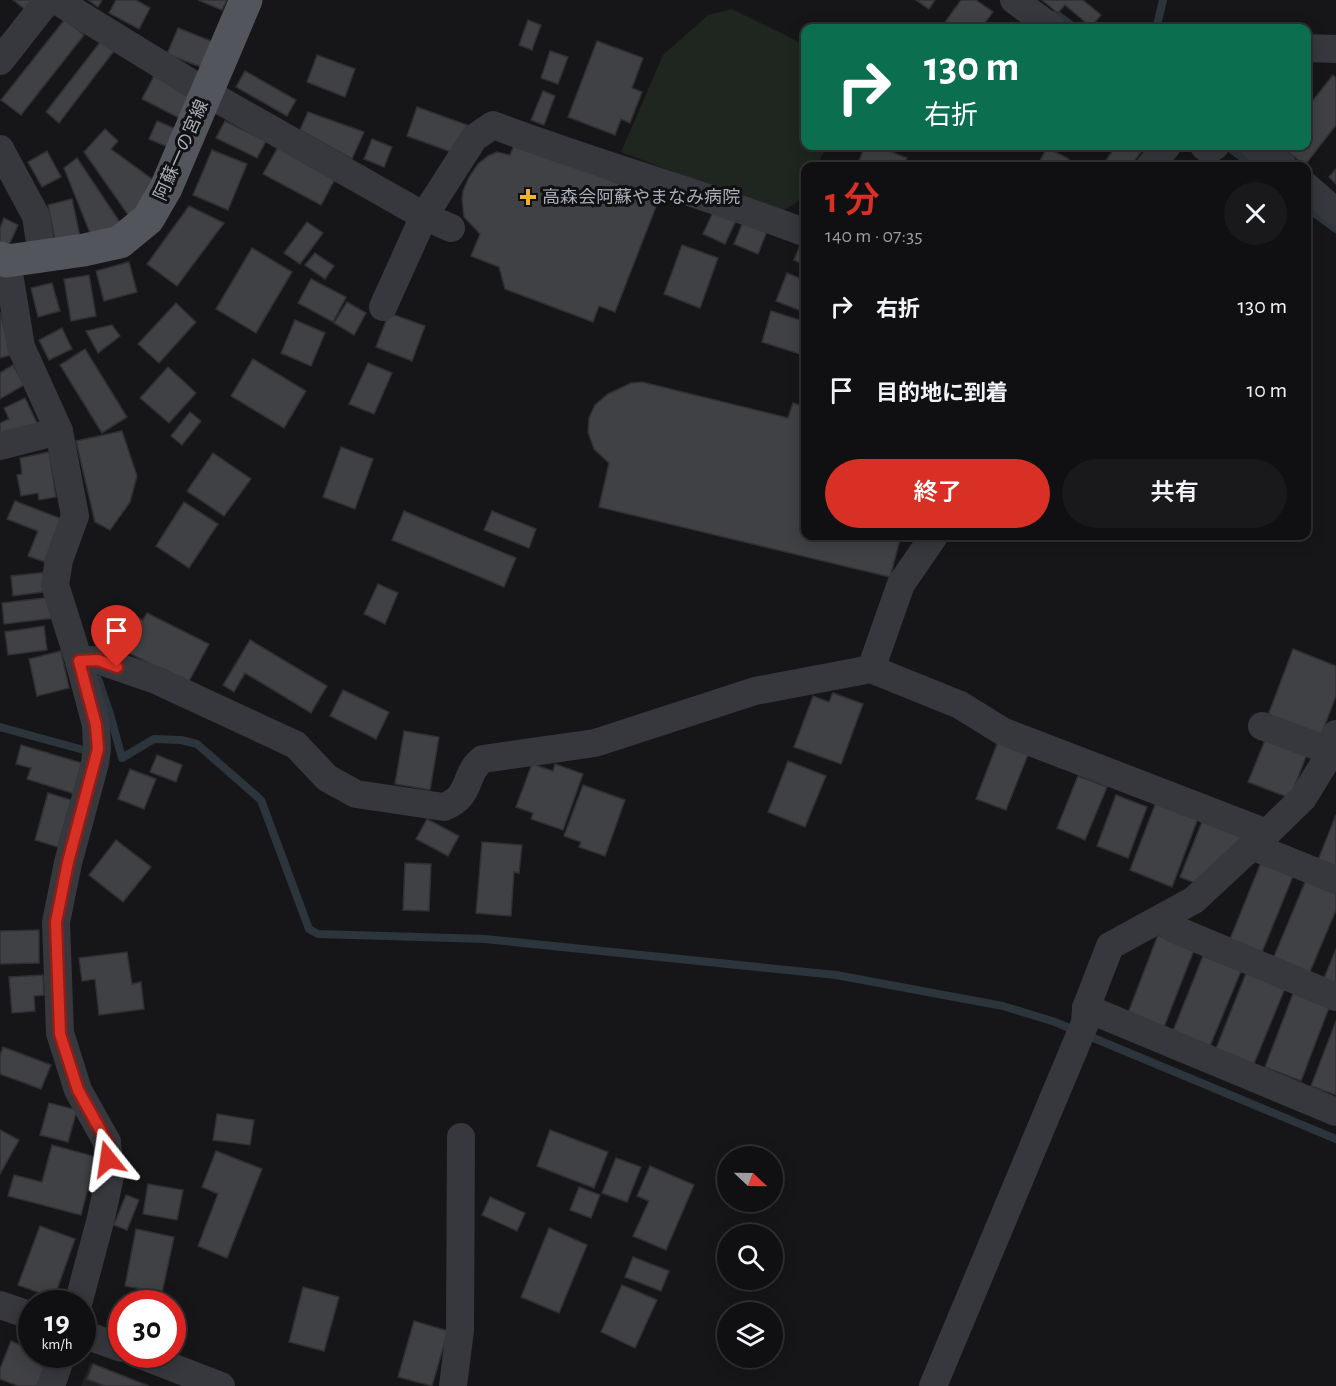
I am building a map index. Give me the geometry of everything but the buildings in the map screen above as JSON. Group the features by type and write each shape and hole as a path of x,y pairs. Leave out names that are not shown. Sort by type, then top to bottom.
{"main road":[{"name":"阿蘇一の宮線","path":"4,259 84,250 120,242 148,219 166,188 246,0"}],"street":[{"path":"0,61 48,0"},
{"path":"56,0 207,93 424,216 451,228"},
{"path":"1014,0 1047,24"},
{"path":"1311,48 1336,49"},
{"path":"383,307 424,216 474,138 493,125 743,208 801,230"},
{"path":"0,149 36,216 42,256"},
{"path":"1153,162 1164,150"},
{"path":"1260,150 1277,162"},
{"path":"1311,190 1336,213"},
{"path":"4,259 21,347 59,431 75,516 59,560 55,585 96,725 96,756 68,862 56,922 60,1034 78,1090 107,1142 110,1176 82,1290"},
{"path":"0,446 59,431"},
{"path":"871,669 901,584 931,540"},
{"path":"79,661 98,660 156,680 296,745 327,778 356,794 444,807 453,804 464,794 475,765 483,759 595,743 755,691 871,669 960,705 1002,731 1260,839 1336,880"},
{"path":"933,1386 1072,1055 1110,946 1194,900 1303,798 1332,752 1262,726"},
{"path":"1162,919 1174,929 1336,997"},
{"path":"1086,1016 1336,1112"},
{"path":"453,1386 460,1330 461,1137"},
{"path":"0,1305 18,1311"},
{"path":"51,1386 57,1368"},
{"path":"174,1368 220,1386"}],"shaded area":[{"path":"732,9 801,43 801,150 825,150 819,162 801,162 801,198 781,212 621,152 663,55 708,15"},
{"path":"96,1366 146,1386 81,1386 88,1368"}],"waterway":[{"path":"1157,24 1163,0"},
{"path":"1056,14 1070,24"},
{"path":"1232,150 1249,162"},
{"path":"1311,211 1336,229"},
{"path":"98,679 122,758 154,739 181,740 197,744 261,800 309,929 318,934 485,939 836,975 1003,1006 1055,1022 1336,1139"},
{"path":"0,727 91,752"}],"place":[{"name":"高森会阿蘇やまなみ病院","path":"528,197"}],"route":[{"path":"108,1159 107,1142 78,1090 60,1034 56,922 68,862 98,749 96,725 79,661 98,660 117,667"}]}
